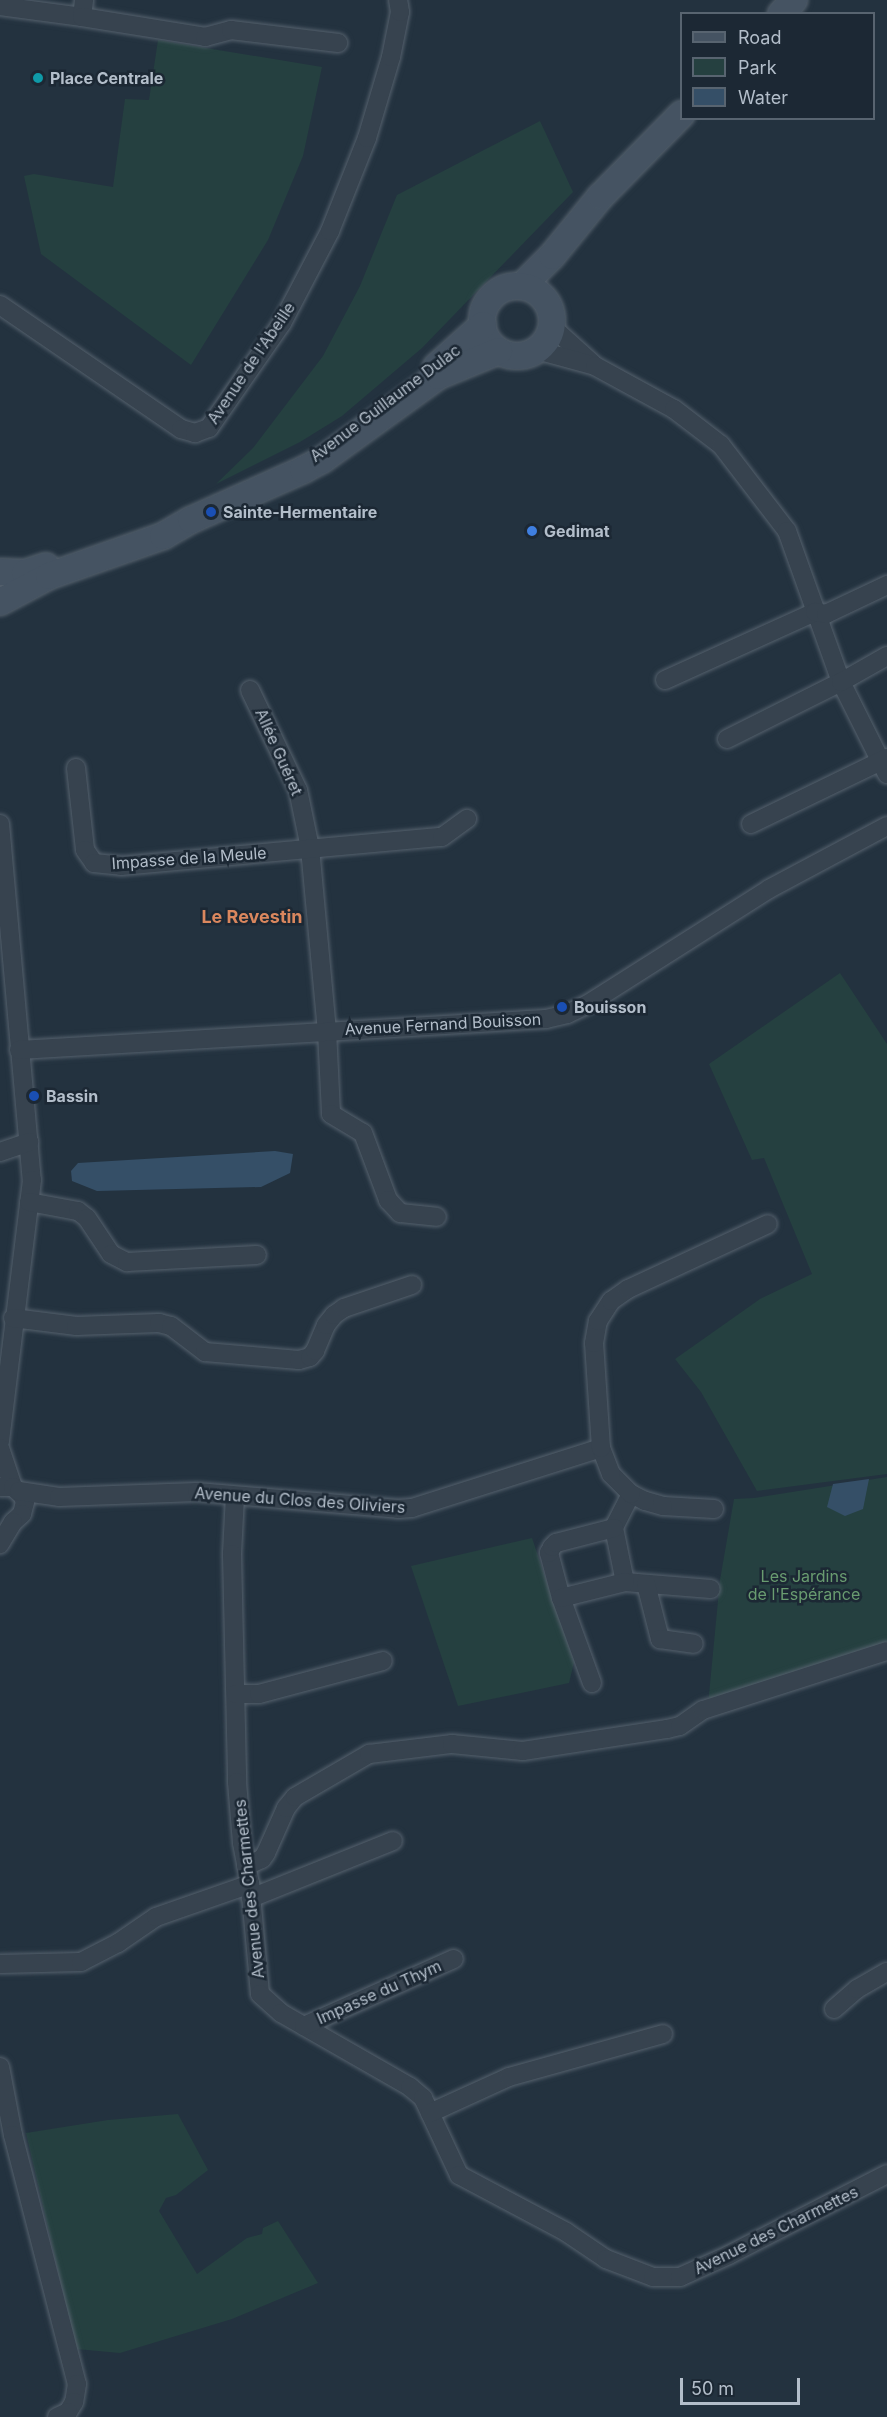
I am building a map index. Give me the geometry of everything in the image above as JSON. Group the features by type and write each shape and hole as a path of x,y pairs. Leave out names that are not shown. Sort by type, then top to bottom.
{"main road":[{"path":"783,12 794,0"},
{"name":"Avenue Guillaume Dulac","path":"284,478 393,395 444,362 483,325 483,314 493,296 512,286 522,286 601,196 680,115"},
{"name":"Avenue Guillaume Dulac","path":"545,299 581,221"},
{"path":"522,286 535,291 545,299 550,308 552,327 544,344 537,350"},
{"path":"483,325 485,335 499,351"},
{"name":"Avenue Guillaume Dulac","path":"0,602 49,576 164,537 191,520 237,501 322,460 438,376 499,351 518,356 537,350"},
{"name":"Avenue Guillaume Dulac","path":"0,572 25,573 159,522 191,520"}],"street":[{"name":"Avenue de l'Abeille","path":"0,305 181,429 195,433 209,428 282,323 330,231 368,138 391,57 400,12 398,0"},
{"path":"0,6 83,9 205,37 231,30 338,43"},
{"path":"552,327 595,366"},
{"path":"537,350 595,366 674,409 721,445 787,531 841,682 885,765 751,824"},
{"path":"665,680 815,612 826,614 887,585"},
{"path":"727,739 841,682 887,656"},
{"name":"Allée Guéret","path":"250,690 298,790 310,848 327,1031 331,1114 363,1133 388,1200 400,1213 437,1217"},
{"name":"Impasse de la Meule","path":"76,768 85,850 94,863 121,866 442,837 467,819"},
{"path":"0,824 32,1180 13,1318 0,1442"},
{"name":"Avenue Fernand Bouisson","path":"19,1050 546,1019 567,1014 588,1004 769,889 887,826"},
{"path":"0,1152 29,1142"},
{"path":"29,1202 78,1211 87,1218 111,1254 127,1262 257,1255"},
{"path":"714,1509 663,1506 631,1494 611,1474 601,1448 594,1343 598,1321 611,1301 628,1289 768,1224"},
{"path":"13,1318 67,1325 159,1323 171,1326 206,1352 299,1360 310,1357 326,1325 344,1308 412,1285"},
{"path":"0,1448 11,1488 25,1502 12,1520 0,1544"},
{"name":"Avenue du Clos des Oliviers","path":"11,1488 59,1497 197,1492 375,1508 412,1508 601,1448"},
{"path":"625,1582 614,1528 631,1494"},
{"name":"Avenue des Charmettes","path":"235,1496 232,1554 237,1782 251,1891 260,1994 281,2013 410,2087 423,2098 459,2175 566,2232 606,2259 653,2277 680,2277 719,2260 887,2174"},
{"name":"Avenue du Clos des Oliviers","path":"12,1520 59,1497"},
{"path":"592,1683 561,1598 549,1553 556,1543 614,1528"},
{"path":"561,1598 625,1582 711,1589"},
{"path":"646,1584 660,1640 694,1644"},
{"path":"246,1866 262,1859 266,1854 286,1808 295,1797 369,1754 452,1744 523,1751 680,1726 703,1710 887,1651"},
{"path":"236,1694 259,1694 383,1661"},
{"path":"0,1964 81,1962 118,1943 156,1917 251,1891 393,1841"},
{"name":"Impasse du Thym","path":"304,2026 454,1959"},
{"path":"834,2009 857,1989 887,1972"},
{"path":"430,2114 509,2077 663,2034"},
{"path":"0,2067 13,2135 77,2384 77,2393 68,2412 57,2417"}],"green space":[{"path":"158,40 322,67 303,156 268,240 191,365 41,254 24,176 34,174 113,187 125,99 149,100"},
{"path":"540,121 573,192 422,348 342,416 300,442 216,484 253,448 323,356 360,286 397,195"},
{"path":"840,973 887,1044 887,1474 757,1491 701,1392 675,1359 760,1299 812,1274 764,1158 752,1160 709,1064"},
{"name":"Les Jardins de l'Espérance","path":"887,1477 887,1646 708,1705 720,1580 734,1499 754,1498"},
{"path":"532,1538 574,1662 569,1683 458,1706 411,1566"},
{"path":"178,2114 208,2170 176,2195 166,2198 159,2211 197,2274 247,2238 262,2234 263,2228 278,2221 318,2283 232,2319 120,2353 76,2349 26,2133 108,2120"}],"water":[{"path":"275,1151 293,1154 290,1173 261,1187 97,1191 72,1181 71,1171 78,1163"},
{"path":"869,1479 863,1509 845,1516 827,1507 833,1484"}],"place":[{"name":"Place Centrale","path":"38,78"},
{"name":"Sainte-Hermentaire","path":"211,512"},
{"name":"Gedimat","path":"532,531"},
{"name":"Bouisson","path":"562,1007"},
{"name":"Bassin","path":"34,1096"}],"district":[{"name":"Le Revestin","path":"252,917"}]}
